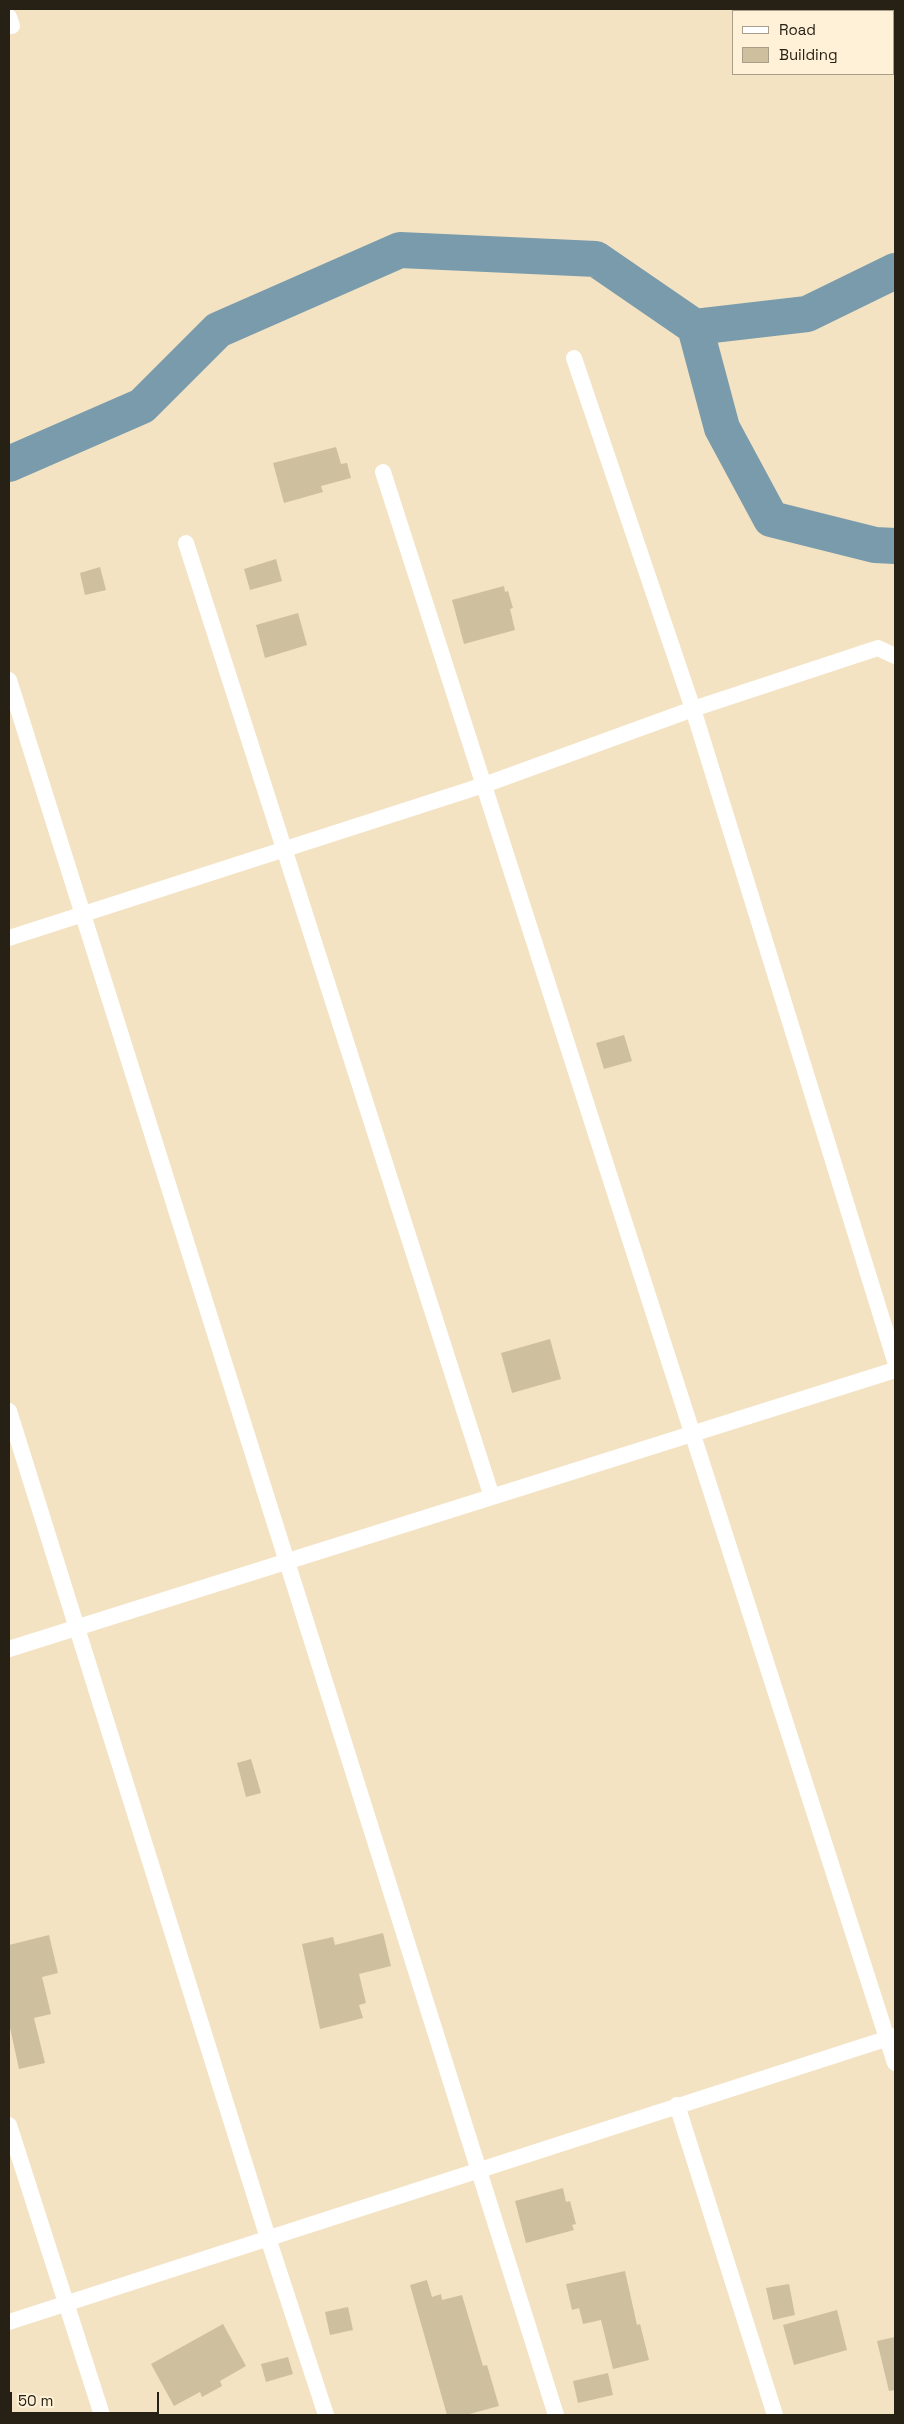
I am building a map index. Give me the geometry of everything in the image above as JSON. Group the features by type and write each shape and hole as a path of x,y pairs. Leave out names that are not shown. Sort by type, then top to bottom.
{"street":[{"path":"574,358 692,709 895,1361"},
{"path":"383,472 693,1433 892,2037 895,2063"},
{"path":"186,543 492,1497"},
{"path":"9,938 484,785 692,709 878,648 895,656"},
{"path":"9,680 285,1562 556,2415"},
{"path":"9,1649 895,1370"},
{"path":"9,1411 268,2238 326,2415"},
{"path":"9,2322 892,2037"},
{"path":"677,2106 775,2415"},
{"path":"9,2125 102,2415"}],"building":[{"path":"336,447 341,464 347,463 351,478 321,486 323,492 284,503 273,463"},
{"path":"276,559 282,581 250,590 244,569"},
{"path":"100,567 106,590 85,595 80,573"},
{"path":"504,586 505,592 508,591 513,608 510,609 515,630 464,644 452,600"},
{"path":"298,613 307,645 265,658 256,625"},
{"path":"624,1035 632,1061 604,1069 596,1043"},
{"path":"550,1339 561,1379 512,1393 501,1353"},
{"path":"251,1759 261,1793 246,1797 237,1763"},
{"path":"383,1933 391,1966 359,1974 366,2003 359,2005 363,2018 320,2029 302,1944 333,1937 335,1945"},
{"path":"49,1935 58,1973 42,1977 51,2014 34,2018 45,2063 19,2069 9,2023 9,1945"},
{"path":"563,2188 566,2202 570,2201 576,2224 572,2225 574,2230 526,2243 515,2201"},
{"path":"625,2271 637,2325 640,2324 649,2360 613,2369 601,2320 583,2324 579,2308 572,2310 566,2284"},
{"path":"427,2280 432,2297 441,2294 442,2300 462,2295 483,2366 487,2365 499,2406 466,2415 447,2415 410,2285"},
{"path":"789,2284 795,2315 773,2320 766,2288"},
{"path":"348,2307 353,2330 330,2335 325,2312"},
{"path":"837,2310 847,2350 794,2365 783,2325"},
{"path":"223,2324 246,2366 220,2381 222,2386 202,2397 200,2392 174,2406 151,2364"},
{"path":"895,2337 895,2390 889,2391 877,2341"},
{"path":"288,2357 293,2374 266,2382 261,2364"},
{"path":"608,2373 613,2395 578,2403 573,2381"}],"waterway":[{"path":"9,464 142,406 218,330 400,250 596,259 695,327 722,428 771,519 875,545 895,546"},
{"path":"695,327 807,314 895,271"}]}
